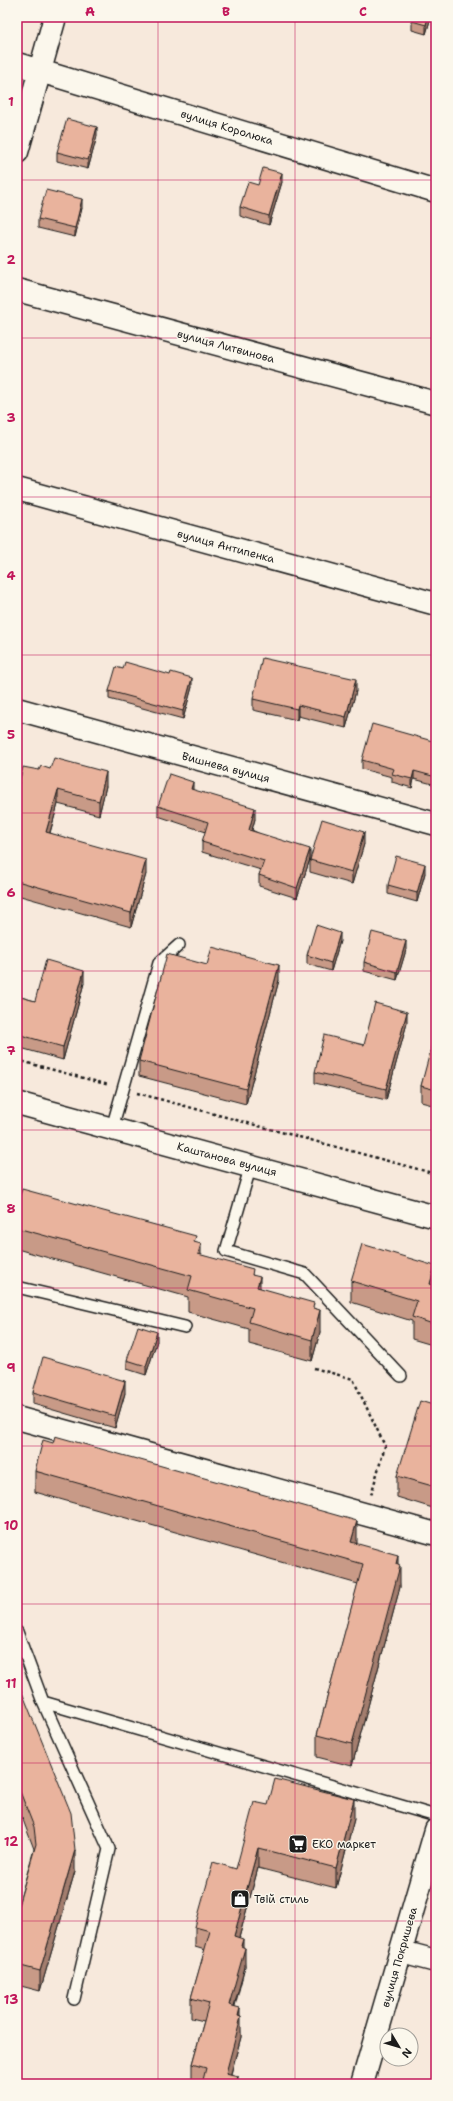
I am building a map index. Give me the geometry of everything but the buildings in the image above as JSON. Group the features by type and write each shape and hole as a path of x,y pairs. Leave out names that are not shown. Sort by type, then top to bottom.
{"street":[{"path":"17,152 55,17"},
{"name":"вулиця Королюка","path":"17,64 41,70 436,191"},
{"name":"вулиця Литвинова","path":"17,290 436,403"},
{"name":"вулиця Антипенка","path":"17,488 436,604"},
{"name":"Вишнева вулиця","path":"17,709 436,824"},
{"name":"Каштанова вулиця","path":"17,1103 250,1165 436,1217"},
{"path":"17,1418 436,1534"},
{"name":"вулиця Покришева","path":"362,2084 402,1952 436,1830"},
{"path":"402,1952 436,1961"}],"lane":[{"path":"112,1128 159,964 179,945"},
{"path":"250,1165 226,1251 304,1274 401,1376"},
{"path":"17,1288 185,1326"},
{"path":"17,1632 43,1702 108,1848 74,1999"},
{"path":"43,1702 436,1816"}],"path":[{"path":"17,1060 436,1174"},
{"path":"314,1368 353,1379 385,1446 365,1515"}],"place":[{"name":"ЕКО маркет","path":"298,1844"},
{"name":"Твій стиль","path":"240,1899"}]}
